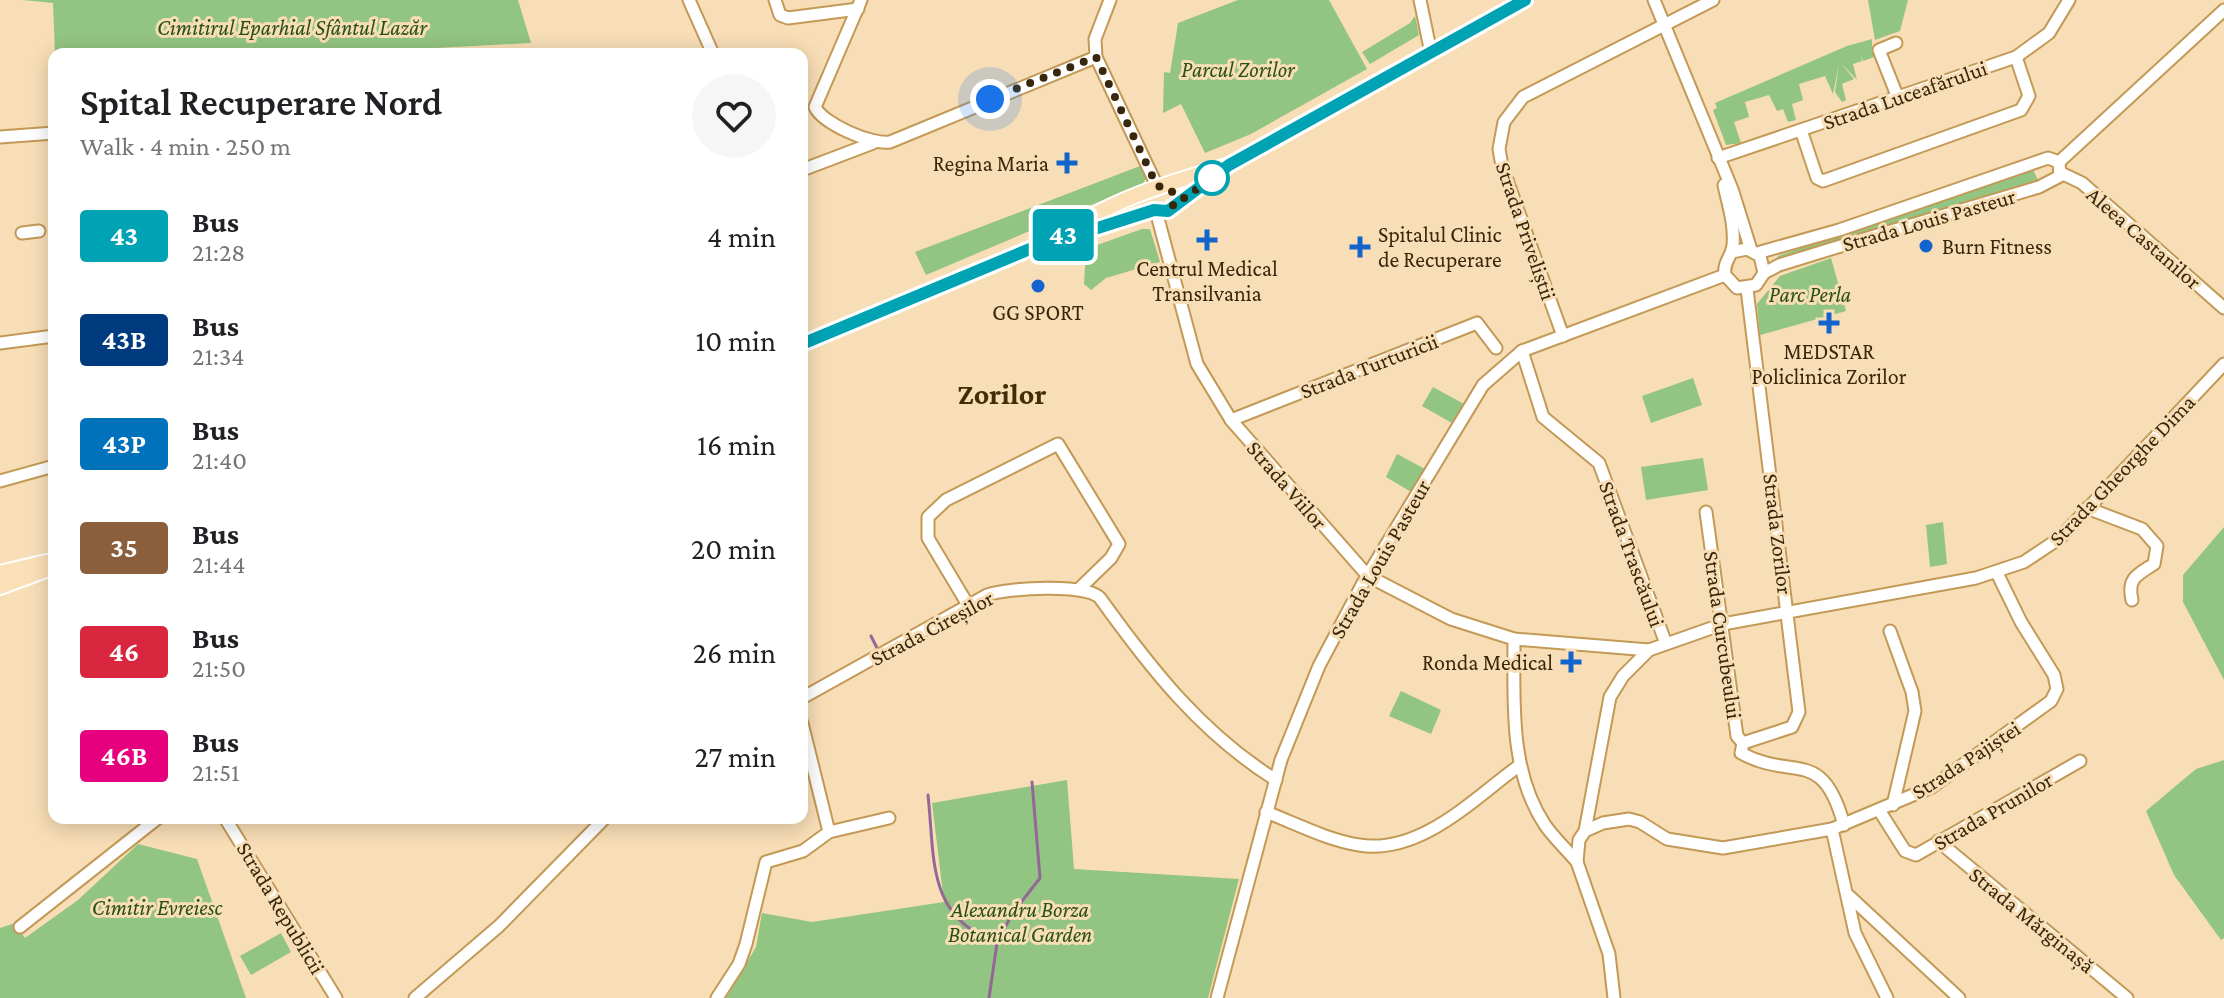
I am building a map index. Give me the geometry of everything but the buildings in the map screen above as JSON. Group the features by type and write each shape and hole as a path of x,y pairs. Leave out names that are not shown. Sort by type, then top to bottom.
{"main road":[{"path":"1066,234 1082,233 1159,212 1229,165 1525,0"},
{"path":"808,342 1066,234 1080,222 1157,187 1229,165"},
{"path":"1157,187 1148,199 1159,212"},
{"path":"1157,187 1172,191 1159,212"},
{"path":"0,563 48,559"},
{"path":"0,573 48,560"},
{"path":"0,587 48,569"}],"street":[{"path":"689,0 710,48"},
{"path":"775,0 780,15 788,18 860,4"},
{"path":"1110,0 1097,27 1096,57 1157,187"},
{"path":"1420,0 1431,53"},
{"path":"1654,0 1719,159 1754,251 1763,260 1764,273 1760,282 1747,289 1733,286 1725,275 1724,265 1732,252 1733,227 1719,159"},
{"name":"Strada Priveliștii","path":"1563,336 1502,166 1499,149 1504,122 1534,89 1713,0"},
{"name":"Strada Luceafărului","path":"1719,159 2016,57 2049,33 2069,0"},
{"path":"860,4 815,107 821,116 873,143"},
{"name":"Strada Louis Pasteur","path":"1764,273 1779,265 2049,182 2060,167 2224,10"},
{"path":"1896,43 1879,50 1898,98"},
{"path":"808,168 873,143 890,142 1096,57"},
{"path":"1801,130 1817,178 1823,181 2021,110 2029,96 2016,57"},
{"path":"0,137 48,133"},
{"name":"Strada Louis Pasteur","path":"1754,251 1787,247 2041,161 2052,158 2060,167"},
{"name":"Strada Louis Pasteur","path":"2041,161 2038,172 2049,182"},
{"name":"Aleea Castanilor","path":"2060,167 2224,308"},
{"name":"Strada Viilor","path":"1159,212 1165,238"},
{"name":"Strada Viilor","path":"1159,212 1197,364 1231,420 1368,576 1451,619 1514,639 1649,650"},
{"path":"1732,252 1754,251"},
{"name":"Strada Louis Pasteur","path":"1217,998 1266,812 1290,734 1319,666 1368,576 1474,398 1493,373 1522,351 1725,275"},
{"name":"Strada Zorilor","path":"1743,749 1786,729 1797,720 1747,289"},
{"name":"Strada Turturicii","path":"1231,420 1477,323 1496,348"},
{"path":"0,343 48,337"},
{"name":"Strada Trascăului","path":"1522,351 1543,417 1599,463 1665,641"},
{"name":"Strada Gheorghe Dima","path":"1585,831 1610,697 1623,676 1649,650 1665,641 1723,624 1997,573 2052,545 2224,364"},
{"path":"968,605 928,538 928,517 946,500 1058,444 1119,544 1116,553 1079,589"},
{"path":"0,481 48,468"},
{"path":"2087,508 2142,529 2157,546 2159,552 2154,564 2132,578 2129,586 2132,600"},
{"name":"Strada Curcubeului","path":"1706,512 1737,736 1743,749"},
{"name":"Strada Pajiștei","path":"1585,831 1617,819 1629,819 1640,822 1667,839 1723,848 1838,827 1945,780 2055,696 2054,675 2021,622 1997,573"},
{"path":"1079,589 1094,592 1100,598 1157,677 1189,712 1235,753 1276,780"},
{"name":"Strada Cireșilor","path":"808,695 996,592 1079,589"},
{"path":"1890,631 1915,711 1893,805"},
{"path":"1514,639 1514,704 1520,765 1545,826 1577,862 1609,954 1614,998"},
{"path":"808,747 829,832"},
{"path":"1743,749 1817,774 1832,789 1855,933 1887,998"},
{"name":"Strada Prunilor","path":"1879,810 1908,853 1916,855 2080,761"},
{"path":"1266,812 1344,842 1387,845 1408,839 1443,822 1520,765"},
{"path":"717,998 739,964 746,944 762,866 770,859 803,851 829,832 889,818"},
{"path":"20,927 150,824"},
{"name":"Strada Republicii","path":"229,824 336,998"},
{"path":"415,998 499,926 599,824"},
{"path":"1577,862 1579,840 1585,831"},
{"name":"Strada Mărginașă","path":"1938,841 2127,998"},
{"path":"1848,895 1959,998"}],"green space":[{"name":"Cimitirul Eparhial Sfântul Lazăr","path":"23,0 518,0 531,43 436,48 55,48 53,3"},
{"name":"Parcul Zorilor","path":"1238,0 1329,0 1367,69 1251,134 1205,153 1181,104 1163,113 1164,72 1170,73 1178,23"},
{"path":"1868,0 1908,0 1900,31 1875,40"},
{"path":"1415,16 1419,35 1370,64 1362,52 1410,23"},
{"path":"1872,39 1872,52 1879,51 1877,56 1863,61 1861,56 1862,61 1853,64 1857,80 1841,63 1854,79 1842,84 1846,100 1842,102 1835,92 1839,64 1833,94 1825,76 1799,84 1803,100 1792,104 1796,120 1788,122 1783,109 1777,111 1769,95 1745,102 1749,117 1734,122 1741,143 1726,145 1713,110 1717,108 1715,103 1847,46"},
{"path":"1140,166 1146,179 1143,183 926,275 915,252"},
{"path":"2032,168 2039,182 1777,258 1778,256"},
{"path":"1150,229 1160,262 1106,278 1091,290 1084,284 1086,249"},
{"name":"Parc Perla","path":"1831,258 1846,311 1760,335 1757,304 1780,276"},
{"path":"1693,378 1702,405 1651,423 1642,396"},
{"path":"1433,387 1464,404 1452,423 1422,406"},
{"path":"1397,454 1425,469 1413,493 1386,477"},
{"path":"1703,458 1708,490 1646,500 1641,467"},
{"path":"1943,522 1947,564 1930,567 1926,525"},
{"path":"2224,527 2224,680 2183,602 2183,575"},
{"path":"1401,691 1441,710 1431,734 1389,716"},
{"path":"2224,760 2224,938 2221,940 2174,875 2146,811 2196,769"},
{"name":"Alexandru Borza Botanical Garden","path":"1067,780 1074,869 1239,879 1208,998 726,998 756,947 762,913 812,922 944,902 932,803"},
{"name":"Cimitir Evreiesc","path":"138,844 197,859 246,998 0,998 0,928 15,923 25,938 78,900"},
{"path":"281,933 291,952 251,975 240,956"}],"waterway":[{"path":"871,636 878,650"},
{"path":"989,998 997,943 1012,914 1040,878 1032,782"},
{"path":"928,795 934,863 946,901 957,918 974,932 997,943"}],"bus line":[{"name":"43","path":"808,342 1066,234 1082,233 1127,216 1154,210 1168,211 1229,165 1525,0"}],"place":[{"name":"Regina Maria","path":"1067,163"},
{"name":"Centrul Medical Transilvania","path":"1207,240"},
{"name":"Burn Fitness","path":"1926,246"},
{"name":"Spitalul Clinic de Recuperare","path":"1360,247"},
{"name":"GG SPORT","path":"1038,286"},
{"name":"MEDSTAR Policlinica Zorilor","path":"1829,323"},
{"name":"Ronda Medical","path":"1571,662"}],"district":[{"name":"Zorilor","path":"1002,393"}],"route":[{"path":"990,99 1096,57 1149,163 1157,186 1165,186 1174,194 1173,206 1212,178"}]}
